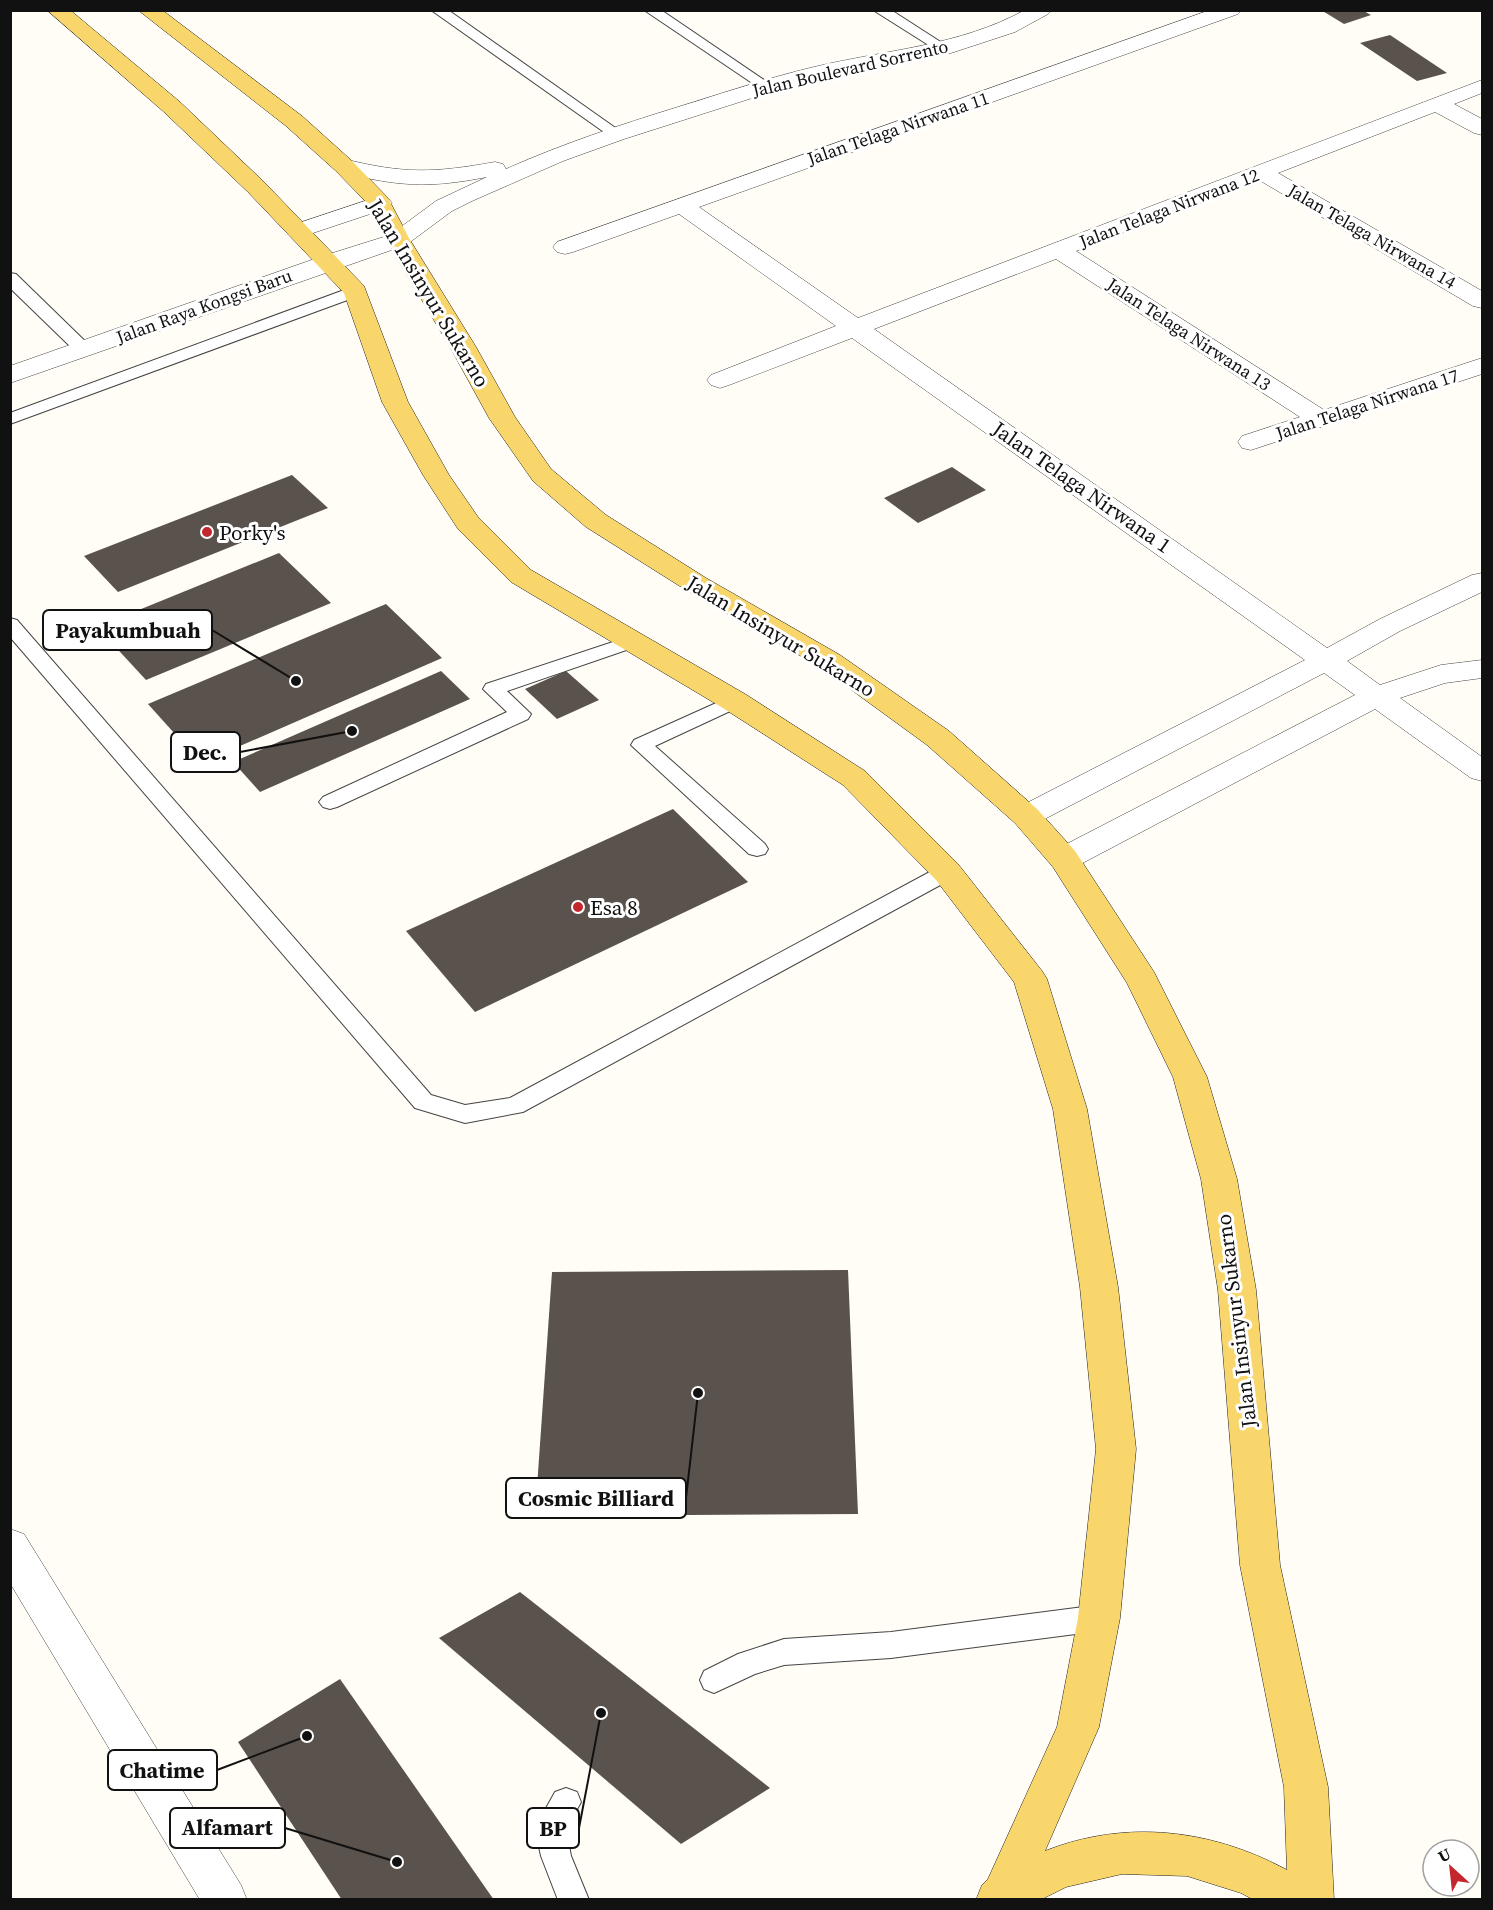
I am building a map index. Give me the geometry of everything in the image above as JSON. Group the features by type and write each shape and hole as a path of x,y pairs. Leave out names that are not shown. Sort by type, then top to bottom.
{"main road":[{"name":"Jalan Insinyur Sukarno","path":"148,10 294,121 344,166 380,203 398,240 463,347 502,418 542,475 596,521 696,584 830,661 938,738 1026,816 1064,859 1142,980 1190,1077 1219,1179 1237,1290 1260,1565 1306,1787 1311,1899"},
{"path":"71,13 172,107 329,262 355,291 395,402 436,475 468,523 521,576 734,701 854,778 947,872 1030,979 1070,1110 1099,1287 1116,1449 1099,1618 1078,1727 1001,1897"},
{"path":"1001,1897 1060,1867 1122,1853 1187,1855 1251,1874 1299,1899"}],"street":[{"name":"Jalan Boulevard Sorrento","path":"398,240 444,206 464,196 555,156 616,134 766,86 816,73 943,48 1008,28 1041,10"},
{"name":"Jalan Telaga Nirwana 11","path":"565,247 1231,10"},
{"name":"Jalan Telaga Nirwana 12","path":"720,380 1060,251 1482,86"},
{"path":"1437,104 1482,128"},
{"name":"Jalan Boulevard Sorrento","path":"344,166 395,177 438,178 555,156"},
{"name":"Jalan Telaga Nirwana 14","path":"1262,172 1482,301"},
{"path":"298,231 380,203"},
{"name":"Jalan Telaga Nirwana 1","path":"681,205 1482,771"},
{"name":"Jalan Raya Kongsi Baru","path":"10,375 329,262 398,240"},
{"name":"Jalan Telaga Nirwana 13","path":"1060,251 1319,418"},
{"name":"Jalan Telaga Nirwana 17","path":"1251,442 1482,366"},
{"path":"1026,816 1447,596 1482,581"},
{"path":"1064,859 1377,696 1441,674 1482,669"},
{"path":"10,1546 225,1899"}],"lane":[{"path":"438,10 616,134"},
{"path":"651,10 766,86"},
{"path":"880,10 943,48"},
{"path":"10,278 83,349"},
{"path":"10,419 355,291"},
{"path":"10,624 423,1102 465,1114 515,1106 947,872"},
{"path":"330,802 521,714 493,689 631,642"},
{"path":"734,701 641,745 757,849"},
{"path":"714,1680 748,1663 784,1652 891,1645 1099,1618"},
{"path":"566,1802 550,1828 555,1856 574,1899"}],"building":[{"path":"1321,10 1362,10 1371,15 1344,24"},
{"path":"1390,35 1447,73 1417,81 1360,43"},
{"path":"952,467 986,490 918,523 884,498"},
{"name":"Porky's","path":"292,475 328,508 118,592 84,556"},
{"path":"279,553 331,603 146,680 97,627"},
{"path":"386,604 442,658 201,763 148,704"},
{"path":"441,671 470,699 260,792 233,762"},
{"path":"566,671 599,700 557,719 525,689"},
{"name":"Esa 8","path":"673,809 748,882 475,1012 406,931"},
{"path":"848,1270 858,1514 535,1516 552,1272"},
{"path":"520,1592 770,1788 681,1844 439,1638"},
{"path":"340,1679 494,1900 342,1900 238,1742"}],"place":[{"name":"Porky's","path":"207,532"},
{"name":"Payakumbuah","path":"296,681"},
{"name":"Dec.","path":"352,731"},
{"name":"Esa 8","path":"578,907"},
{"name":"Cosmic Billiard","path":"698,1393"},
{"name":"BP","path":"601,1713"},
{"name":"Chatime","path":"307,1736"},
{"name":"Alfamart","path":"397,1862"}]}
